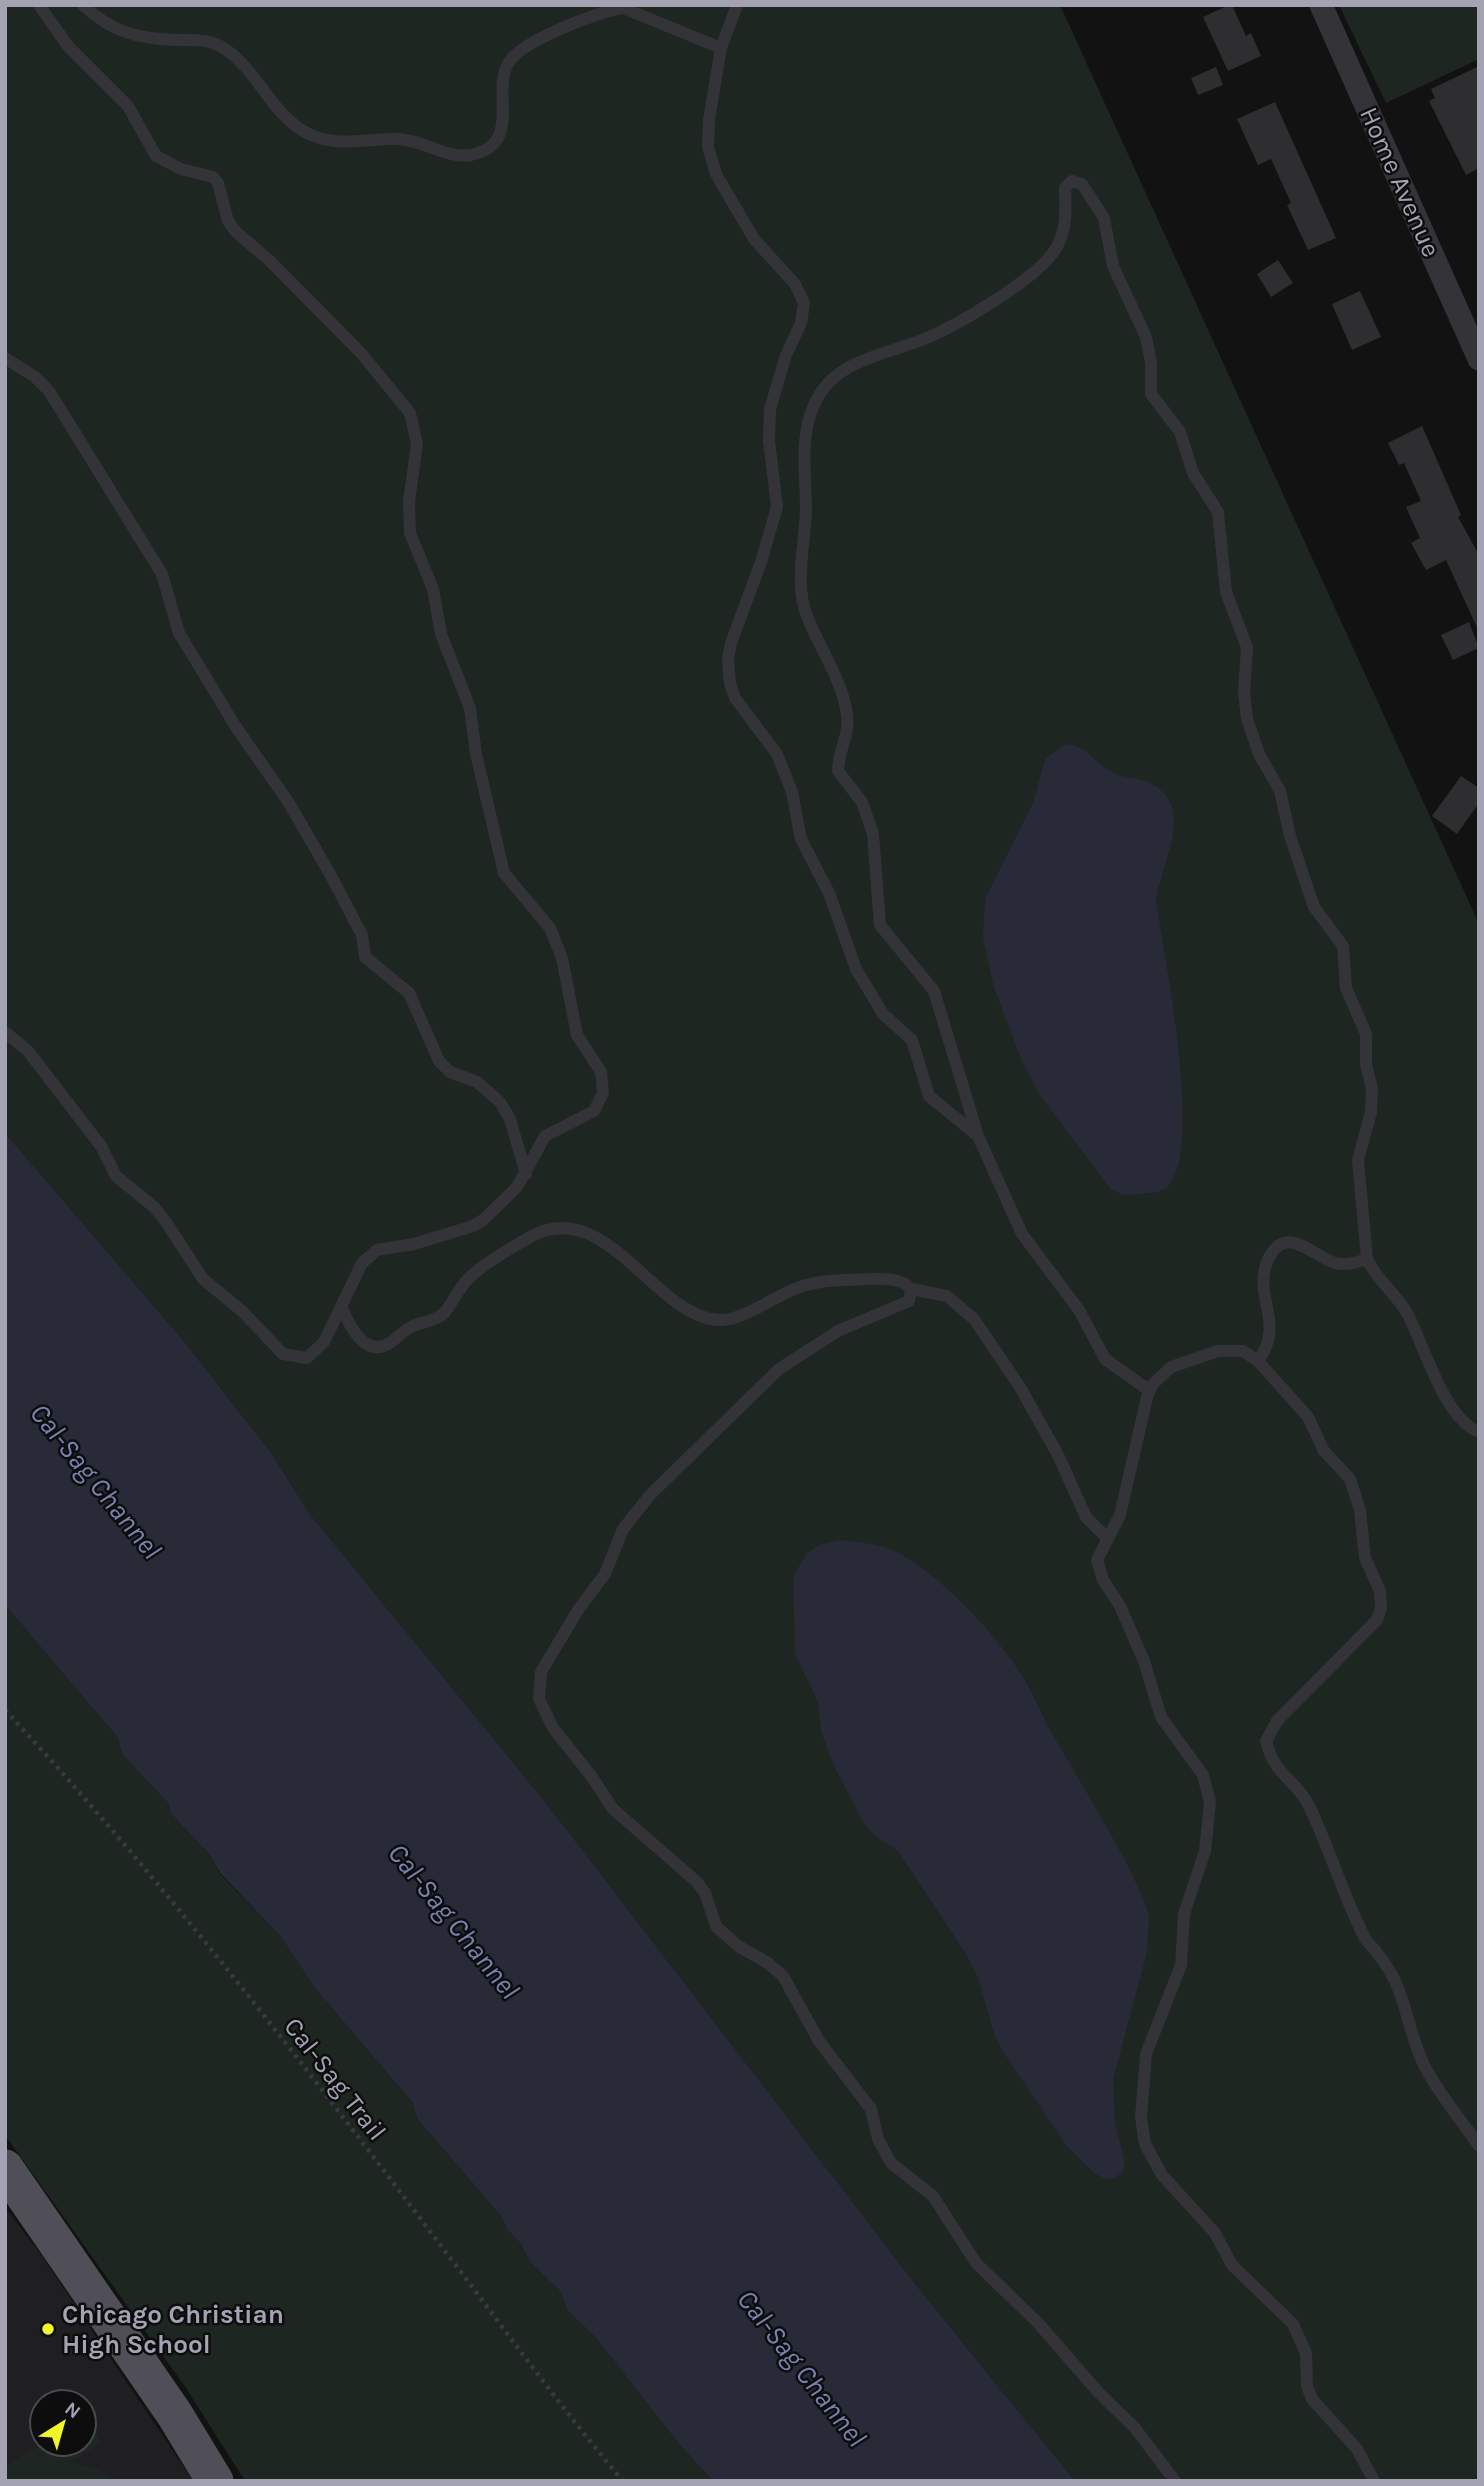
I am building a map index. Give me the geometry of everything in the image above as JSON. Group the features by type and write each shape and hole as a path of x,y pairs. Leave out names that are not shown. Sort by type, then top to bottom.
{"main road":[{"path":"5,2168 175,2416 215,2481"}],"street":[{"name":"Home Avenue","path":"1321,5 1479,359"}],"lane":[{"path":"5,1032 28,1051 101,1146 116,1176 154,1207 203,1279 242,1311 283,1354 307,1358 316,1353 342,1308 358,1270 368,1256 377,1250 414,1244 473,1226 517,1187 545,1136 594,1111 603,1093 601,1072 578,1035 556,942 539,914 512,885 500,858 476,754 470,708 441,634 433,589 410,533 408,500 416,444 410,413 361,353 321,317 269,260 236,232 228,221 218,183 213,177 181,169 156,156 128,106 75,55 39,5"},
{"path":"83,5 120,33 137,37 212,42 223,48 248,71 279,110 306,133 346,143 402,139 467,156 479,153 498,137 503,125 505,72 519,51 536,41 622,8 722,47"},
{"path":"737,5 722,47 709,120 708,147 712,163 754,239 796,284 804,303 801,323 786,355 770,409 769,440 777,507 769,538 731,643 728,659 730,684 735,698 777,754 792,792 801,839 829,893 856,969 883,1014 912,1040 929,1096 950,1117 978,1136"},
{"path":"1150,1391 1105,1359 1079,1310 1022,1234 978,1136 934,991 880,925 873,834 862,802 838,771 846,739 846,712 834,674 806,615 801,594 806,508 805,446 812,407 819,394 836,375 874,355 925,339 972,314 1046,260 1064,229 1065,188 1068,183 1077,181 1104,218 1113,266 1146,337 1151,363 1151,394 1180,432 1193,473 1218,512 1226,592 1247,647 1247,719 1259,754 1280,792 1290,836 1314,907 1343,946 1346,988 1366,1034 1366,1064 1372,1089 1371,1112 1358,1160 1367,1259 1373,1274 1409,1316 1427,1364 1461,1420 1479,1432"},
{"path":"5,358 35,377 65,415 86,456 113,493 162,574 179,633 201,672 283,793 339,889 362,935 365,957 409,993 439,1061 450,1072 477,1082 500,1102 510,1119 526,1174"},
{"path":"342,1308 356,1336 374,1347 382,1347 411,1327 444,1314 472,1275 533,1236 562,1227 589,1233 680,1303 707,1318 719,1320 733,1319 778,1295 826,1281 891,1279 907,1284 911,1289 947,1296 974,1319 1020,1387 1058,1455 1086,1517 1107,1538"},
{"path":"1258,1361 1269,1341 1272,1327 1264,1278 1268,1258 1275,1250 1282,1244 1299,1243 1333,1263 1346,1264 1367,1259"},
{"path":"911,1289 909,1301 838,1331 779,1369 650,1495 623,1529 605,1574 578,1610 541,1672 539,1699 553,1728 592,1777 613,1809 697,1882 705,1893 716,1926 725,1936 783,1976 819,2041 872,2109 877,2139 891,2163 933,2196 976,2263 1039,2324 1135,2428 1175,2481"},
{"path":"1374,2481 1357,2449 1312,2399 1307,2386 1306,2353 1293,2324 1239,2273 1215,2233 1162,2175 1145,2144 1141,2117 1146,2054 1181,1965 1184,1914 1205,1851 1210,1802 1202,1775 1161,1717 1144,1661 1120,1606 1098,1569 1097,1560 1125,1497 1137,1432 1150,1391 1171,1367 1218,1351 1243,1351 1258,1361 1308,1418 1324,1451 1350,1479 1360,1510 1365,1558 1380,1591 1381,1608 1368,1633 1278,1721 1266,1741 1277,1770 1305,1800 1354,1918 1404,1997 1418,2052 1479,2146"}],"path":[{"name":"Cal-Sag Trail","path":"5,1710 156,1884 236,1983 448,2255 565,2413 623,2481"}],"shaded area":[{"path":"5,5 1060,5 1479,924 1479,2481 1075,2481 920,2290 547,1804 309,1513 272,1454 183,1340 5,1133"},
{"path":"1339,5 1479,5 1479,59 1386,103"},
{"path":"5,1605 118,1738 122,1754 168,1803 171,1814 210,1855 220,1874 281,1937 314,1987 412,2102 418,2120 502,2217 506,2228 521,2244 529,2261 561,2292 567,2310 596,2338 678,2443 713,2481 245,2481 186,2388 5,2135"},
{"name":"Chicago Christian High School","path":"5,2207 42,2256 193,2481 5,2481"},
{"path":"28,2453 28,2458 77,2458 71,2462 94,2468 120,2481 5,2481 5,2466"}],"water":[{"path":"1066,744 1081,748 1116,774 1148,782 1163,792 1171,805 1174,819 1173,835 1156,900 1173,1004 1182,1094 1182,1135 1178,1167 1167,1187 1155,1192 1128,1195 1111,1189 1041,1097 1021,1059 994,987 983,939 985,899 1034,801 1045,759"},
{"name":"Cal-Sag Channel","path":"5,1133 183,1340 272,1454 309,1513 547,1804 920,2290 1075,2481 713,2481 678,2443 596,2338 567,2310 561,2292 529,2261 521,2244 506,2228 502,2217 418,2120 412,2102 314,1987 281,1937 220,1873 210,1855 171,1814 168,1803 122,1754 118,1738 5,1605"},
{"path":"840,1540 892,1550 927,1572 979,1620 1008,1655 1028,1686 1144,1900 1149,1916 1147,1952 1113,2079 1115,2123 1125,2163 1122,2172 1115,2178 1105,2179 1093,2172 1066,2145 1002,2050 994,2033 978,1977 965,1952 898,1851 874,1835 862,1820 834,1766 821,1731 818,1702 795,1654 793,1577 807,1553 819,1545"}],"building":[{"path":"1232,5 1246,36 1251,33 1261,56 1228,71 1203,17"},
{"path":"1479,66 1479,168 1466,175 1429,101 1435,98 1431,89"},
{"path":"1216,67 1223,85 1198,95 1191,78"},
{"path":"1275,102 1336,238 1308,250 1287,205 1291,203 1271,159 1258,165 1237,119"},
{"path":"1278,260 1293,283 1271,297 1257,274"},
{"path":"1360,291 1381,337 1352,350 1332,304"},
{"path":"1422,426 1461,515 1458,517 1479,555 1479,632 1446,560 1426,570 1411,543 1420,538 1406,507 1421,501 1404,463 1399,465 1388,443"},
{"path":"1469,622 1479,648 1453,660 1441,635"},
{"path":"1461,776 1479,788 1479,803 1457,834 1432,816"}],"place":[{"name":"Chicago Christian High School","path":"48,2329"}]}
